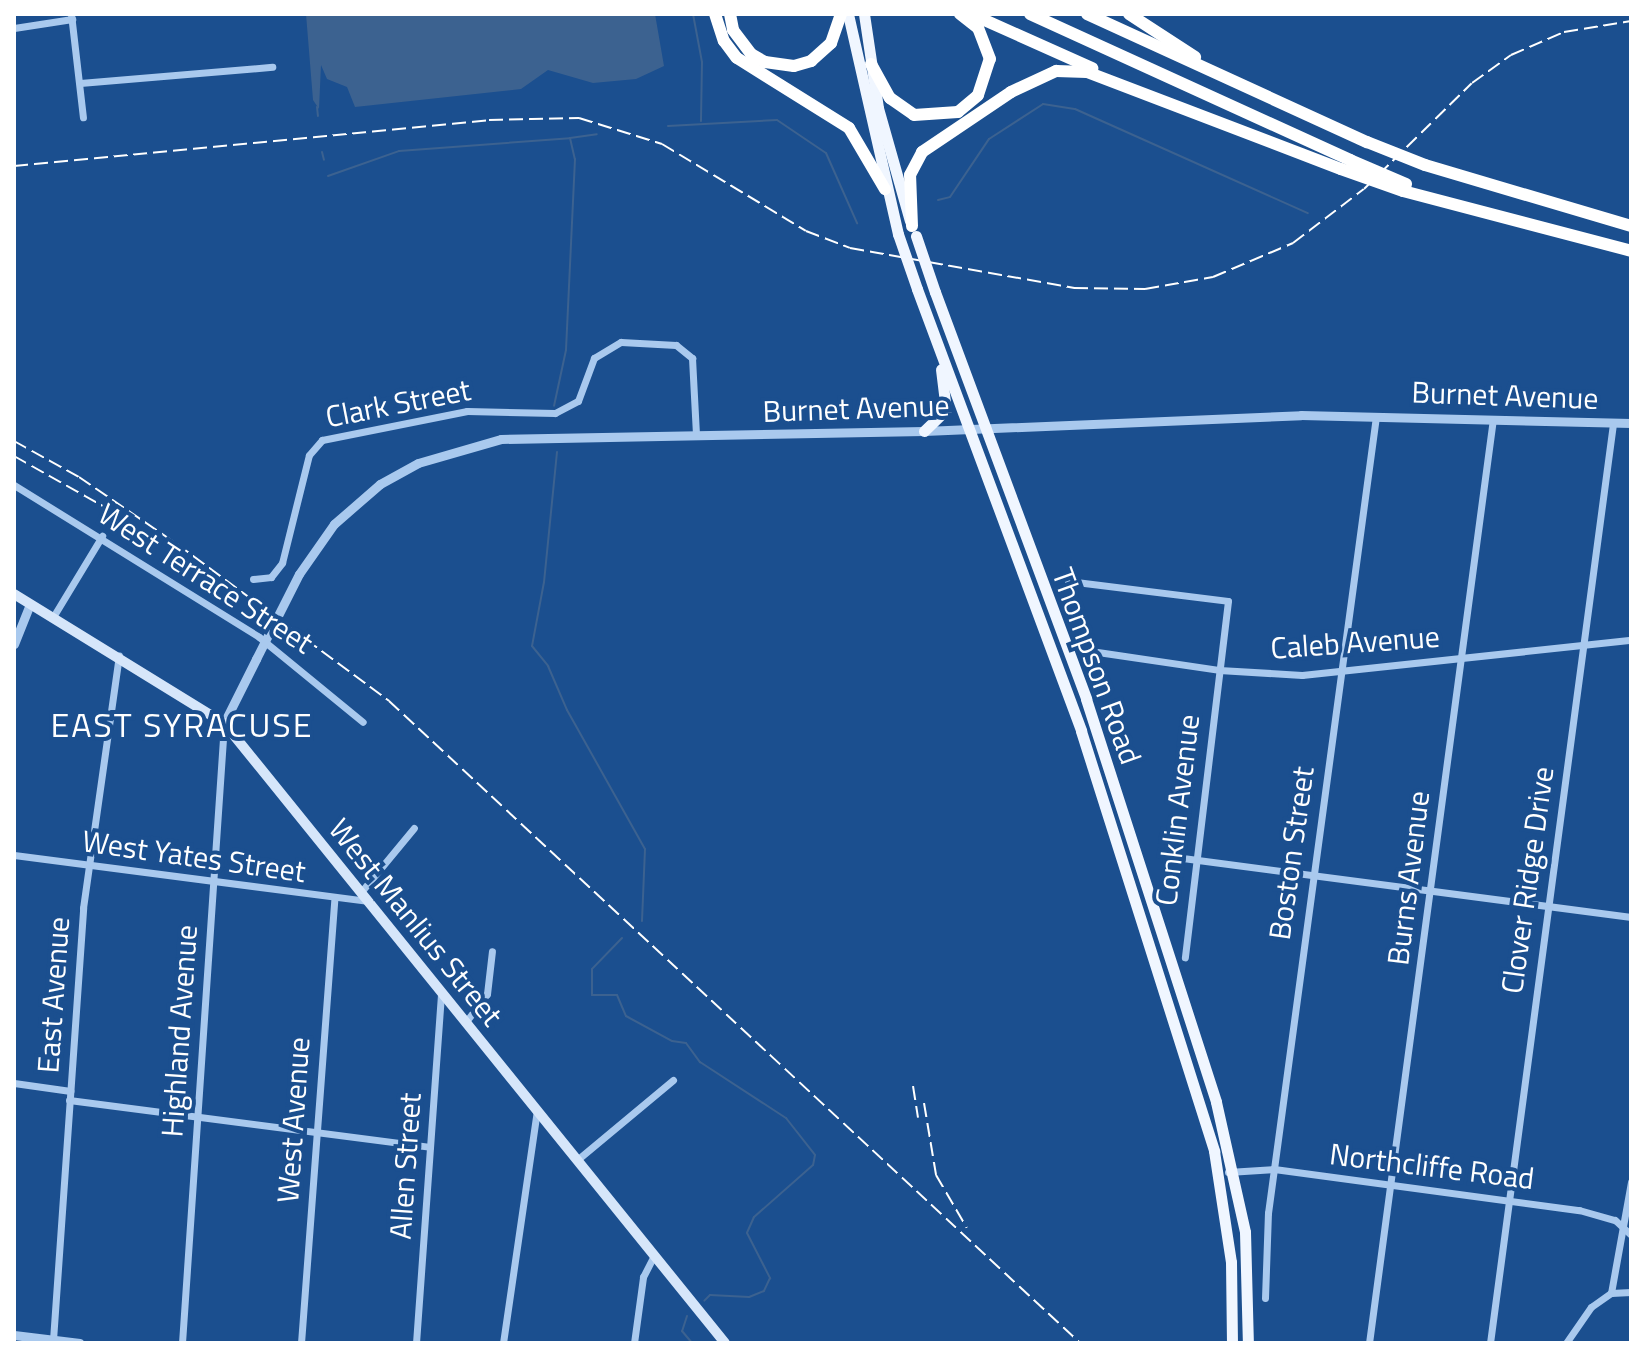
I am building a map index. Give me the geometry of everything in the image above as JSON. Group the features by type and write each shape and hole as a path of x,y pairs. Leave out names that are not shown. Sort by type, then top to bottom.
{"highway":[{"path":"715,14 724,41 737,58 849,128 885,189"},
{"path":"730,14 733,30 751,54 765,62 794,66 811,61 831,43 841,14"},
{"path":"871,64 890,98 914,115 958,112 978,95 990,59 978,28 960,14"},
{"path":"971,14 1149,94"},
{"path":"1030,14 1345,164"},
{"path":"1087,14 1367,142 1425,165 1631,226"},
{"path":"1129,14 1214,70"},
{"path":"914,231 910,175 922,152 1032,79 1079,70 1481,214 1631,251"}],"main road":[{"name":"Thompson Road","path":"848,14 885,189 898,234 1081,731 1219,1174 1231,1262 1232,1343"},
{"name":"Thompson Road","path":"864,14 871,64 897,185 1108,761 1235,1171 1246,1243 1248,1343"},
{"path":"924,431 946,410 936,341"},
{"name":"West Manlius Street","path":"14,594 224,723 725,1343"}],"street":[{"path":"14,28 72,17 83,117"},
{"path":"80,83 272,67"},
{"name":"Clark Street","path":"253,579 267,580 282,563 309,455 322,440 467,411 555,413 578,401 586,369 605,350 628,341 684,349 694,367 696,435"},
{"name":"Burnet Avenue","path":"224,723 299,574 334,524 396,474 465,446 554,436 924,431 1376,416 1631,423"},
{"name":"Boston Street","path":"1265,1298 1274,1169 1376,416"},
{"name":"Burns Avenue","path":"1369,1343 1493,419"},
{"name":"Clover Ridge Drive","path":"1490,1343 1613,423"},
{"name":"West Terrace Street","path":"14,485 102,536 295,661 363,722"},
{"path":"53,617 102,536"},
{"name":"Conklin Avenue","path":"1068,581 1228,601 1185,957"},
{"path":"14,644 30,604"},
{"name":"Caleb Avenue","path":"1084,650 1219,670 1340,671 1631,640"},
{"name":"East Avenue","path":"53,1340 87,866 119,656"},
{"name":"Highland Avenue","path":"182,1343 224,723"},
{"path":"364,897 414,828"},
{"name":"West Yates Street","path":"14,855 334,900 364,897"},
{"path":"1175,857 1631,917"},
{"name":"West Avenue","path":"301,1343 334,900"},
{"path":"465,1023 487,994 492,951"},
{"name":"Allen Street","path":"416,1343 441,992"},
{"path":"577,1160 673,1080"},
{"path":"14,1083 70,1096 197,1116 430,1147"},
{"path":"503,1343 537,1110"},
{"name":"Northcliffe Road","path":"1219,1174 1274,1169 1603,1215 1625,1227"},
{"path":"1611,1293 1631,1182"},
{"path":"1625,1227 1631,1235"},
{"path":"634,1343 643,1277 654,1255"},
{"path":"1566,1343 1591,1307 1611,1293 1631,1292"},
{"path":"14,1335 80,1343"}],"water":[{"path":"306,14 655,14 664,66 636,79 593,83 548,70 521,89 355,107 347,87 327,79 321,65 319,109 313,100"}],"waterway":[{"path":"693,14 702,62 701,121"},
{"path":"938,200 950,197 989,139 1043,104 1075,109 1308,213"},
{"path":"317,107 318,116"},
{"path":"668,126 777,120 826,153 857,223"},
{"path":"570,138 597,134"},
{"path":"328,176 399,151 570,138 575,159 566,350 554,406"},
{"path":"322,152 324,160"},
{"path":"557,452 544,582 532,646 548,666 567,710 645,849 642,921"},
{"path":"622,938 592,969 592,995 617,995 626,1016 672,1041 686,1043 700,1062 786,1118 815,1155 813,1165 754,1217 747,1233 770,1278 764,1291 749,1297 710,1295 704,1301"},
{"path":"687,1316 682,1331 692,1343"}],"railway":[{"path":"14,166 489,120 579,118 662,144 806,231 850,248 1074,288 1145,289 1213,277 1293,243 1364,189 1472,83 1511,55 1564,32 1631,21"},
{"path":"14,441 79,477 177,544 389,701 1080,1343"},
{"path":"14,456 115,513"},
{"path":"913,1086 918,1118"},
{"path":"924,1103 936,1175 967,1228"}],"district":[{"name":"EAST SYRACUSE","path":"182,725"}]}
